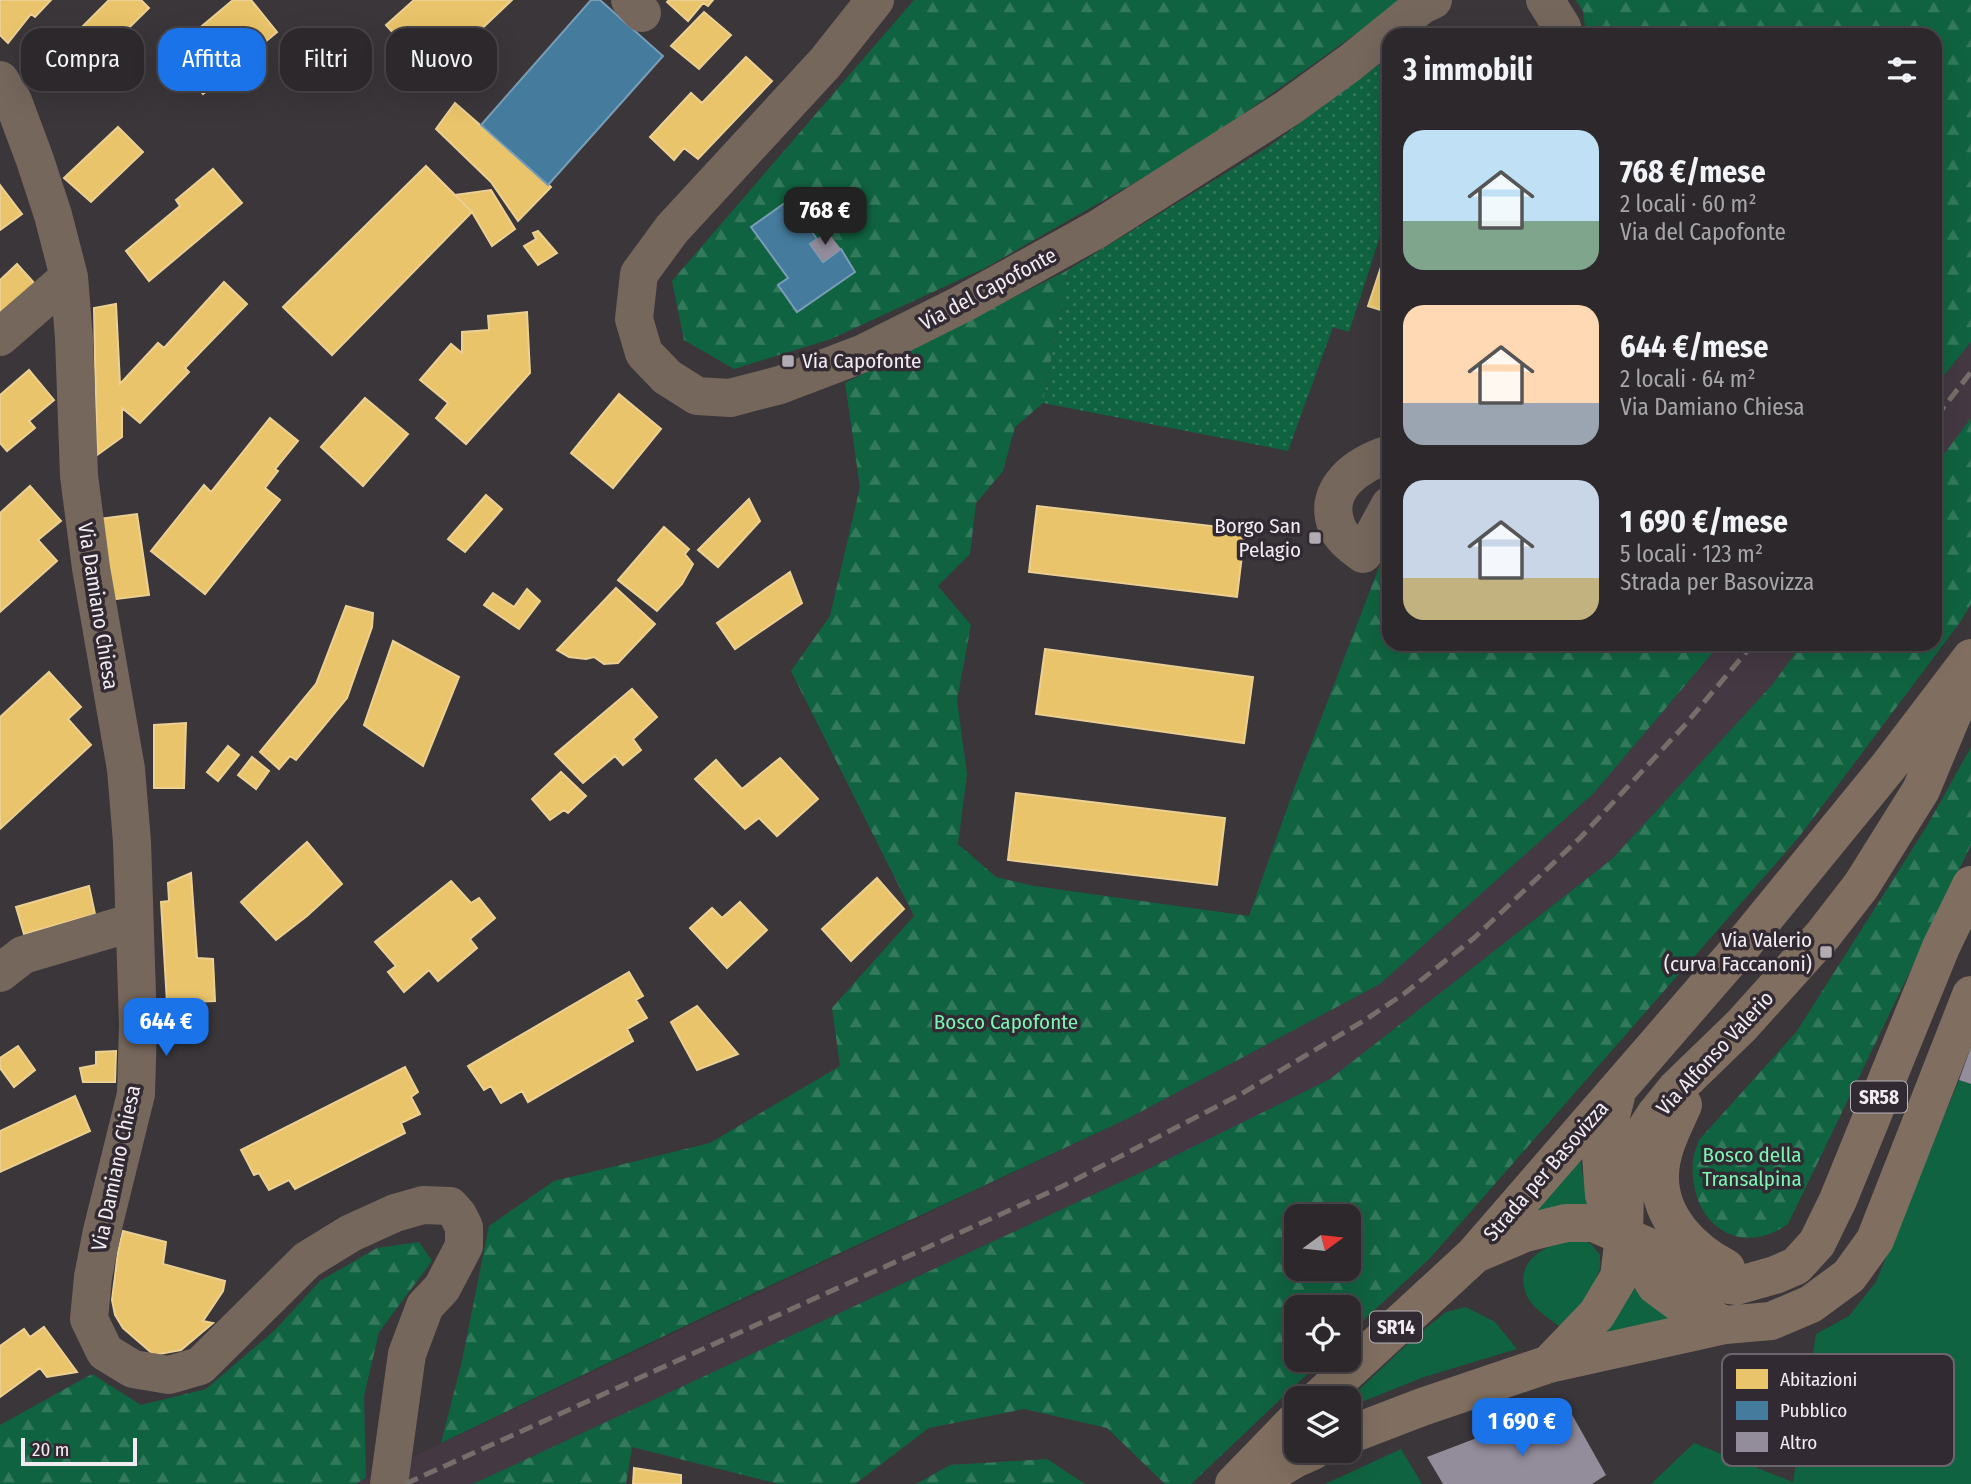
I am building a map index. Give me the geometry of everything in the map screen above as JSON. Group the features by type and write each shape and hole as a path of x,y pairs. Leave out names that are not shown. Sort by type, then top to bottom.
{"main road":[{"path":"1725,1325 1686,1308 1656,1286 1624,1237 1604,1195 1601,1156 1618,1087 1746,941 1888,766 1971,657"},
{"name":"Via Alfonso Valerio","path":"1624,1237 1625,1189 1637,1143 1676,1089 1742,1025 1823,935 1861,886 1921,790 1971,670"},
{"name":"SR58","path":"1624,1237 1660,1252 1686,1271 1714,1283 1736,1286 1796,1266 1817,1242 1838,1200 1941,947 1971,885"},
{"name":"SR58","path":"1549,1364 1725,1325 1771,1321 1811,1304 1849,1276 1875,1240 1971,995"},
{"path":"1742,1025 1684,1103 1665,1148 1660,1177 1664,1202 1675,1226 1695,1249 1724,1267 1758,1280"},
{"name":"Strada per Basovizza","path":"1332,1386 1474,1255 1618,1087"},
{"name":"Strada per Basovizza","path":"1474,1255 1525,1233 1566,1223 1594,1223 1624,1237"},
{"path":"1361,1430 1549,1364 1597,1314 1619,1277 1624,1237"},
{"path":"1234,1484 1284,1432"},
{"path":"1253,1484 1288,1463"}],"street":[{"name":"Via del Capofonte","path":"874,0 825,63 672,229 639,274 634,319 644,352 667,377 697,396 730,398 780,385 864,353 962,304 1096,230 1288,108 1382,37"},
{"name":"Via del Capofonte","path":"1393,28 1422,5 1433,0"},
{"path":"1545,0 1562,28"},
{"name":"Via Damiano Chiesa","path":"0,80 13,101 35,160 69,277 79,475 93,581 126,769 132,842 138,1024 136,1094 97,1254 89,1319 105,1352 133,1368 169,1375 200,1366 307,1260 351,1233 395,1213 423,1205 450,1206 464,1227 464,1246 442,1288 425,1306 407,1354 389,1484"},
{"path":"0,337 69,277"},
{"path":"1382,457 1358,467 1336,491 1332,505 1337,528 1363,554 1382,520"},
{"path":"0,973 23,955 134,922"}],"shaded area":[{"path":"1971,342 1971,420 1942,459 1942,378"},
{"path":"1714,651 1797,651 1772,685 1612,859 1330,1079 1146,1170 473,1484 355,1484 1129,1118 1380,984 1593,794"}],"green space":[{"path":"914,0 1403,0 1197,147 985,268 831,339 734,369 684,340 672,281"},
{"path":"1576,0 1971,0 1971,342 1942,378 1942,28 1585,28 1583,11"},
{"path":"1382,62 1382,231 1349,332 1333,327 1288,451 1043,403 1068,270 1268,147"},
{"name":"Bosco Capofonte","path":"1068,270 1043,403 1015,427 1003,471 976,503 970,554 938,586 971,625 957,700 967,774 958,844 996,877 1034,886 1249,916 1294,789 1382,559 1382,651 1714,651 1593,794 1380,984 1129,1118 441,1443 462,1361 489,1226 554,1181 710,1143 840,1066 832,1008 914,916 791,671 830,616 860,487 845,383"},
{"path":"1971,418 1971,604 1942,646 1942,457"},
{"path":"1797,651 1938,651 1799,837 1430,1258 1361,1323 1361,1295 1284,1295 1284,1372 1309,1372 1295,1386 1284,1386 1284,1396 1191,1484 1165,1484 1107,1428 1024,1409 929,1428 855,1484 779,1484 632,1447 626,1484 473,1484 1146,1170 1330,1079 1612,859 1772,685"},
{"name":"Bosco della Transalpina","path":"1971,747 1971,845 1788,1224 1769,1234 1751,1238 1734,1235 1719,1228 1707,1216 1698,1201 1693,1158 1699,1140 1797,1031 1927,826"},
{"path":"1959,1080 1971,1084 1971,1484 1651,1484 1694,1443 1722,1454 1722,1466 1752,1466 1793,1482 1795,1466 1954,1466 1954,1354 1813,1354 1816,1334 1849,1316 1876,1282"},
{"path":"1578,1144 1583,1177 1592,1205 1528,1213"},
{"path":"1579,1239 1591,1244 1600,1255 1600,1268 1589,1298 1559,1326 1530,1302 1523,1279 1525,1269 1538,1253 1547,1248"},
{"path":"419,1242 432,1261 379,1332 364,1396 366,1478 355,1484 0,1484 0,1425 92,1374 141,1405 206,1389 274,1331 320,1281 377,1248"},
{"path":"1632,1287 1657,1310 1682,1323 1600,1342"},
{"path":"1466,1307 1495,1322 1517,1349 1424,1377 1361,1402 1361,1388 1417,1335 1446,1312"},
{"path":"1401,1449 1422,1484 1325,1484"},
{"path":"1047,1459 1085,1484 916,1484 950,1465"}],"building: Abitazioni":[{"path":"0,0 51,0 35,17 31,14 8,43 0,35"},
{"path":"109,0 141,0 149,8 129,28 81,28"},
{"path":"233,0 251,0 277,32 266,41 266,28 200,28"},
{"path":"414,0 512,0 483,28 389,28 386,25"},
{"path":"713,0 708,6 703,3 688,21 667,2"},
{"path":"704,12 731,35 699,69 671,46"},
{"path":"746,57 772,81 698,159 684,148 674,160 650,137 691,93 702,103"},
{"path":"455,103 551,187 518,221 491,182 436,129"},
{"path":"118,127 143,152 91,202 64,178"},
{"path":"426,166 472,212 332,355 283,307"},
{"path":"213,169 242,203 149,281 126,251 180,206 176,200"},
{"path":"0,185 22,214 0,230"},
{"path":"491,190 515,229 492,246 472,212 455,195"},
{"path":"538,231 557,253 538,265 524,246 536,239 533,233"},
{"path":"17,264 35,284 0,316 0,280"},
{"path":"1382,264 1382,310 1368,306"},
{"path":"224,282 247,304 185,368 189,372 140,423 122,408 122,437 97,455 94,308 116,304 120,384 158,343 164,348"},
{"path":"527,312 530,373 466,444 436,418 448,403 420,380 451,344 462,353 462,332 489,330 488,316"},
{"path":"29,370 54,400 29,421 35,428 7,451 0,443 0,395"},
{"path":"619,394 661,429 613,488 571,453"},
{"path":"365,398 408,434 363,486 321,447"},
{"path":"270,418 298,441 275,469 278,471 265,488 280,500 205,594 151,551 204,485 211,492"},
{"path":"30,486 61,521 38,540 57,561 0,612 0,513"},
{"path":"486,495 502,509 465,552 448,539"},
{"path":"749,499 760,521 718,567 698,550"},
{"path":"1037,506 1245,530 1237,597 1029,572"},
{"path":"137,514 149,595 109,600 98,519"},
{"path":"664,527 689,549 685,554 693,564 682,584 657,611 618,580"},
{"path":"790,572 802,603 735,649 717,623"},
{"path":"616,588 655,624 618,663 604,664 594,657 569,657 557,650"},
{"path":"527,589 540,601 519,629 484,605 493,593 514,607"},
{"path":"346,606 373,613 372,627 347,698 296,760 290,756 279,769 260,752 316,684"},
{"path":"393,641 459,677 423,766 364,725"},
{"path":"1045,649 1253,677 1244,743 1036,714"},
{"path":"49,672 81,707 68,719 91,745 0,829 0,717"},
{"path":"632,689 657,717 633,739 641,750 623,765 615,756 583,783 555,754"},
{"path":"186,723 184,788 154,788 154,725"},
{"path":"228,746 239,755 218,781 207,772"},
{"path":"252,757 269,771 256,789 238,775"},
{"path":"780,758 818,799 777,836 759,818 745,829 695,779 716,760 742,789"},
{"path":"561,772 586,796 568,813 564,810 550,820 532,799"},
{"path":"1016,793 1225,818 1217,885 1008,860"},
{"path":"307,842 342,884 276,940 241,902"},
{"path":"191,873 197,958 213,959 215,1001 167,1003 161,902 169,901 168,883"},
{"path":"877,878 904,909 851,961 822,929"},
{"path":"451,881 471,903 479,898 495,918 470,939 477,948 438,981 429,970 404,992 388,972 396,966 375,942"},
{"path":"89,886 95,914 24,934 16,907"},
{"path":"740,902 767,930 727,968 690,928 712,908 722,918"},
{"path":"629,972 643,996 636,1000 647,1018 627,1029 633,1041 528,1102 522,1091 501,1103 491,1086 484,1090 468,1066"},
{"path":"697,1006 738,1054 697,1070 671,1022"},
{"path":"18,1046 35,1070 14,1087 0,1068 0,1058"},
{"path":"116,1051 115,1082 83,1082 80,1068 96,1065 96,1052"},
{"path":"405,1067 418,1092 411,1097 420,1114 401,1123 405,1133 295,1189 289,1180 269,1190 259,1173 254,1175 241,1150"},
{"path":"75,1096 90,1131 0,1172 0,1131"},
{"path":"123,1231 166,1242 163,1264 225,1281 223,1291 203,1321 213,1323 181,1350 154,1355 123,1328 115,1315 112,1300"},
{"path":"44,1327 77,1372 47,1377 40,1368 0,1397 0,1346 24,1329 30,1337"},
{"path":"634,1468 681,1475 681,1484 633,1484"}],"building: Pubblico":[{"path":"591,0 600,0 663,56 548,185 481,125"},
{"path":"789,200 817,239 810,244 823,262 841,249 855,272 797,312 778,285 788,278 751,227"}],"building: Altro":[{"path":"827,231 841,249 823,262 810,244"},
{"path":"1971,1047 1971,1084 1959,1080"},
{"path":"1570,1411 1606,1475 1592,1484 1443,1484 1427,1457 1503,1428 1516,1445"}],"railway":[{"path":"1942,409 1971,372"},
{"path":"405,1484 1063,1186 1241,1094 1365,1020 1405,993 1474,938 1581,837 1684,726 1747,651"}],"place":[{"name":"Via Capofonte","path":"788,361"},
{"name":"Borgo San Pelagio","path":"1315,538"},
{"name":"Via Valerio (curva Faccanoni)","path":"1826,952"}]}
